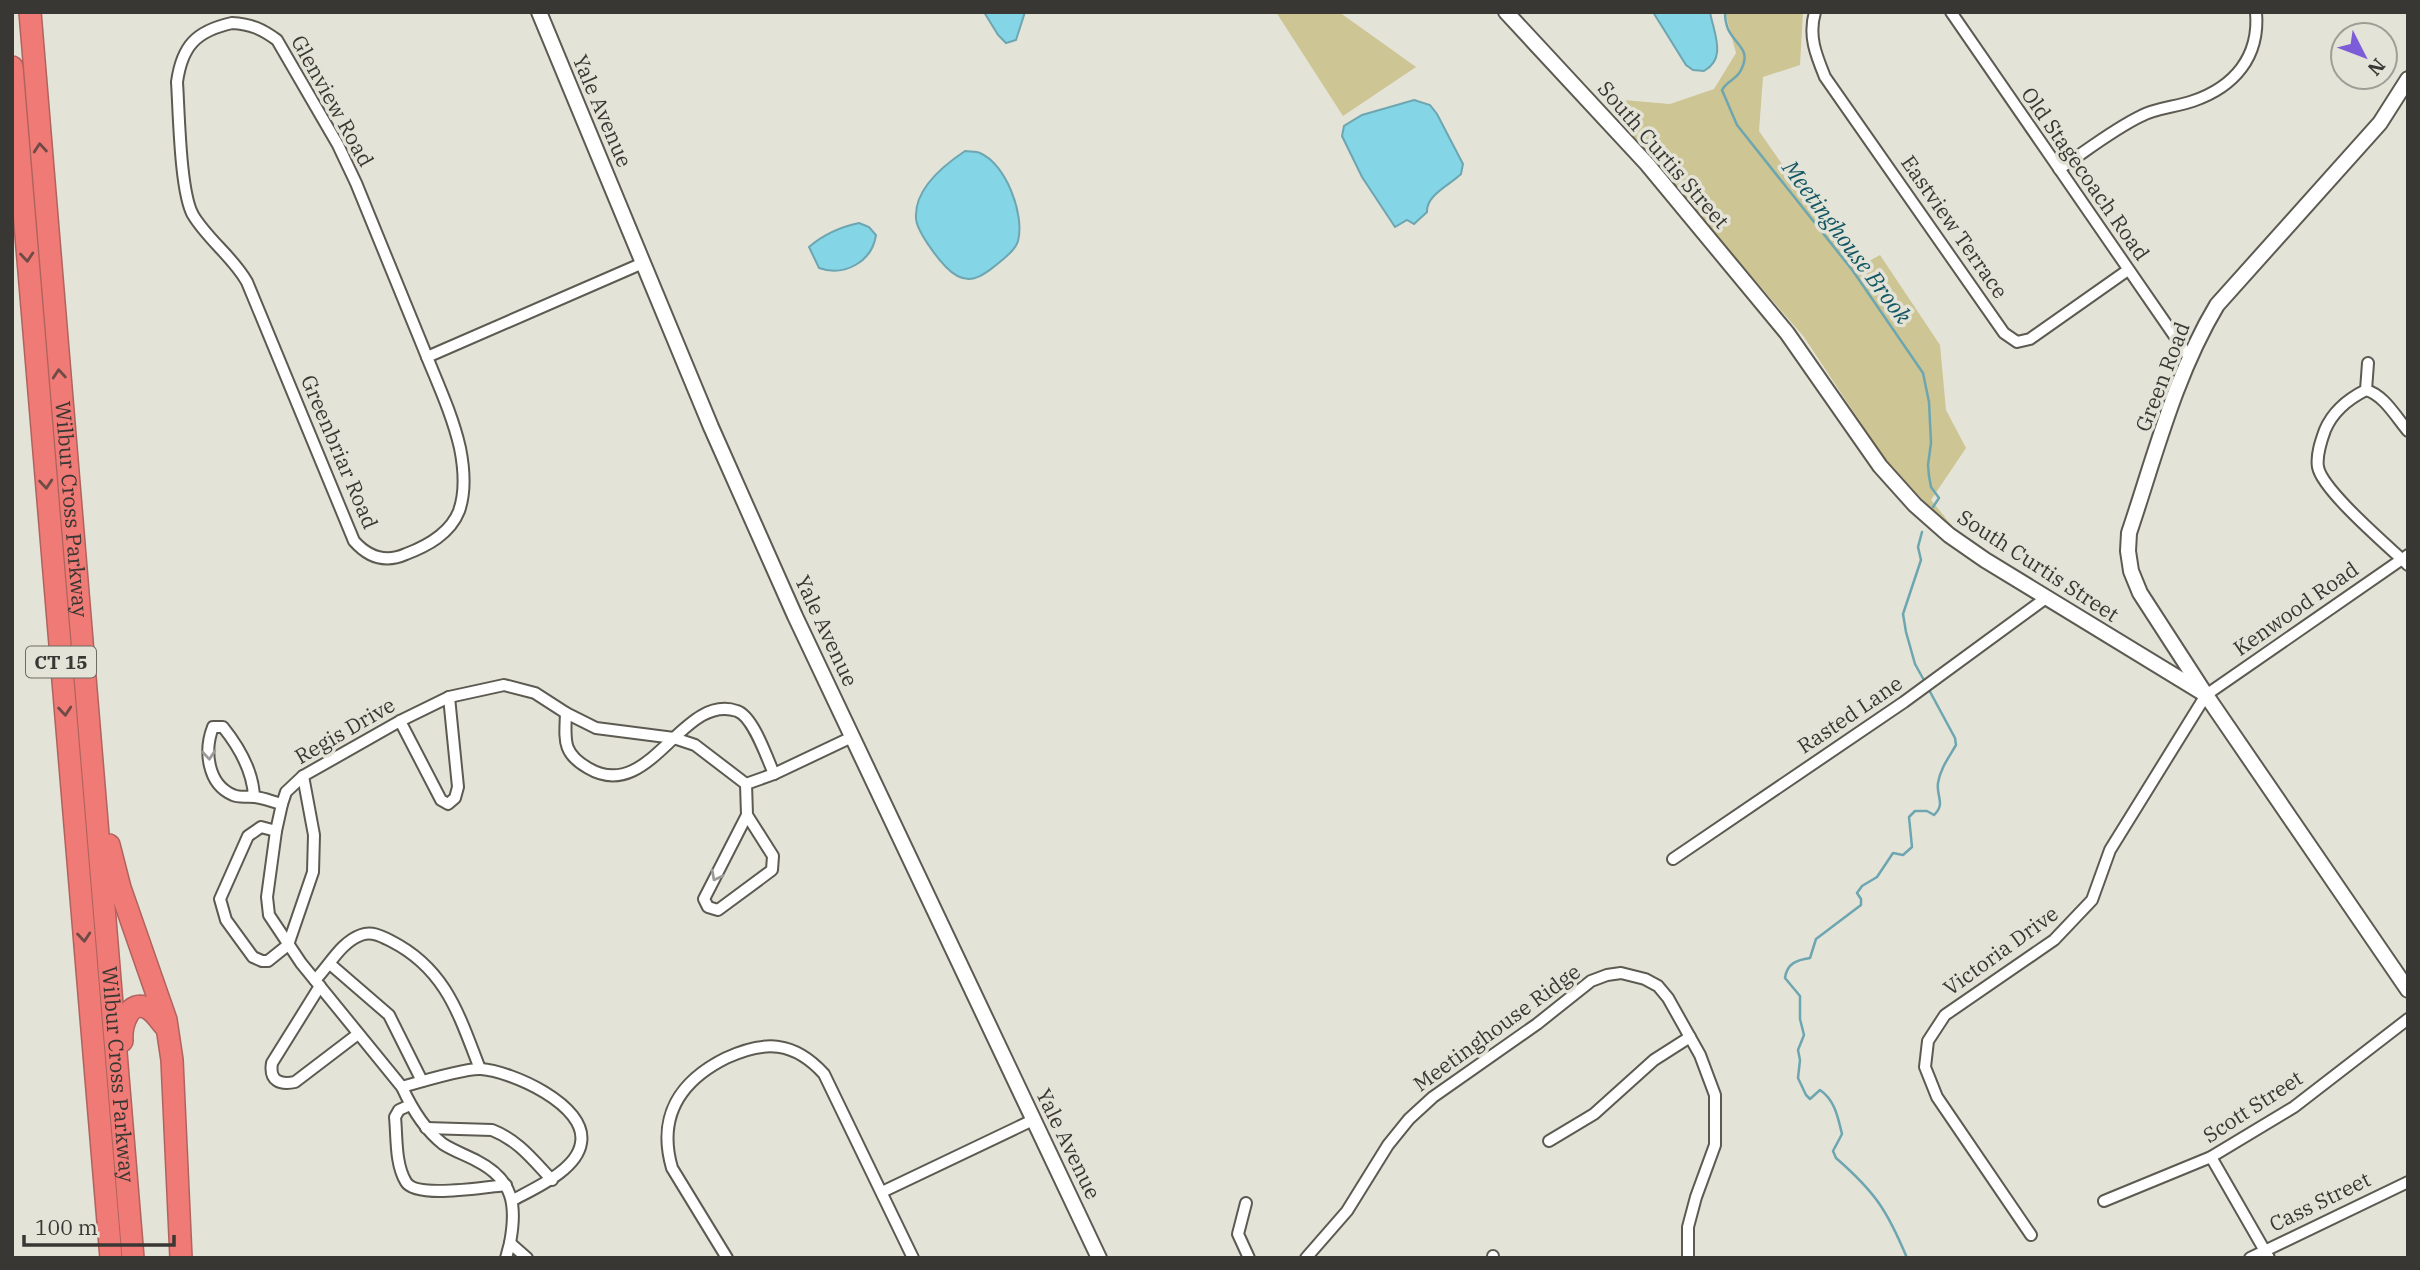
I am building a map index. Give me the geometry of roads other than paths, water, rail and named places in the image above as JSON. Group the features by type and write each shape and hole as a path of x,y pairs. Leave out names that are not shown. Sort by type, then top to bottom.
{"highway":[{"name":"Wilbur Cross Parkway","path":"30,12 132,1258"},
{"name":"Wilbur Cross Parkway","path":"12,67 111,1258"},
{"path":"90,755 101,787 106,835 115,870 165,1014 172,1060 181,1258"},
{"path":"117,1077 123,1055 122,1024 129,1012 137,1008 149,1009 166,1028"}],"street":[{"name":"Yale Avenue","path":"538,12 716,438 789,604 1099,1258"},
{"name":"South Curtis Street","path":"1506,12 1647,164 1787,333 1880,466 1915,505 1958,541 2206,695 2408,990"},
{"name":"Eastview Terrace","path":"1815,12 1811,24 1814,49 1825,77 2004,333 2017,342 2030,339 2128,270"},
{"name":"Old Stagecoach Road","path":"1951,12 2189,357"},
{"path":"2059,169 2142,115 2193,101 2222,89 2242,69 2252,48 2256,12"},
{"name":"Glenview Road","path":"247,282 232,258 200,225 188,205 177,82 180,62 188,46 201,34 216,26 232,23 250,24 264,30 277,40 287,53 348,164 427,358"},
{"name":"Green Road","path":"2206,695 2140,593 2128,551 2129,533 2189,357 2217,305 2380,123 2408,79"},
{"path":"427,358 643,263"},
{"name":"Greenbriar Road","path":"247,282 348,530 362,550 384,559 410,553 442,536 458,512 463,495 462,462 457,438 427,358"},
{"path":"2366,390 2368,363"},
{"path":"2406,560 2327,487 2318,467 2320,444 2329,421 2348,399 2366,390 2375,393 2408,431"},
{"name":"Kenwood Road","path":"2206,695 2406,560"},
{"name":"Rasted Lane","path":"1673,859 1933,682 2046,598"},
{"name":"Regis Drive","path":"506,1258 514,1224 513,1199 506,1185 492,1171 444,1144 426,1128 410,1105 402,1087 288,945 269,915 267,897 276,831 286,792 303,776 400,721 449,697 505,685 535,693 596,728 674,738 695,744 746,784"},
{"name":"Victoria Drive","path":"2031,1235 1937,1097 1925,1067 1928,1041 1945,1015 2054,940 2092,900 2110,850 2206,695"},
{"path":"400,721 441,800 448,804 455,798 458,787 449,697"},
{"path":"566,713 564,744 576,761 597,773 622,774 655,758 701,716 719,709 737,710 748,717 774,774"},
{"path":"254,797 251,773 231,737 223,727 213,727 208,739 208,763 221,788 235,796 254,797 282,804"},
{"path":"747,815 773,856 772,870 718,910 708,906 704,899 747,815 746,784 774,774 852,737"},
{"path":"276,831 261,827 248,836 220,900 226,920 253,957 262,961 268,961 288,945 313,872 314,835 303,776"},
{"path":"358,1034 295,1082 283,1084 274,1080 270,1073 272,1063 330,964 341,949 358,936 369,933 380,935 407,949 435,974 451,996 480,1069"},
{"path":"330,964 389,1015 422,1081"},
{"name":"Meetinghouse Ridge","path":"1306,1258 1347,1211 1388,1145 1409,1119 1453,1081 1537,1024 1591,981 1621,973 1645,979 1658,986 1668,998 1690,1037 1715,1095 1715,1146 1688,1227 1688,1258"},
{"name":"Scott Street","path":"2104,1202 2211,1157 2294,1107 2408,1019"},
{"path":"1549,1141 1594,1114 1654,1060 1690,1037"},
{"path":"727,1258 672,1168 667,1137 674,1105 683,1089 713,1065 761,1046 776,1045 803,1054 815,1063 831,1085 913,1258"},
{"path":"402,1087 480,1069 526,1082 565,1107 576,1120 581,1132 581,1144 573,1159 552,1180 513,1199"},
{"path":"410,1105 399,1110 395,1117 401,1169 407,1184 416,1190 434,1191 506,1185"},
{"path":"882,1192 1033,1121"},
{"path":"426,1128 492,1130 502,1134 516,1141 552,1180"},
{"path":"2211,1157 2267,1254"},
{"name":"Cass Street","path":"2250,1258 2267,1254 2408,1182"},
{"path":"1246,1203 1238,1234 1249,1258"},
{"path":"510,1243 527,1258"}],"water":[{"path":"984,12 1025,12 1016,40 1006,43"},
{"path":"1653,12 1710,12 1717,45 1711,66 1704,71 1693,70 1686,65"},
{"path":"1414,100 1430,105 1437,114 1463,164 1461,174 1430,200 1427,212 1414,224 1407,220 1395,227 1362,177 1342,136 1344,126 1362,115"},
{"path":"965,151 980,153 998,168 1011,191 1019,218 1017,244 1013,250 981,276 968,279 954,274 942,263 923,236 916,218 920,197 925,188 948,163"},
{"path":"859,223 869,227 876,235 863,260 847,269 819,268 809,247 832,232"}],"waterway":[{"name":"Meetinghouse Brook","path":"1725,12 1728,29 1745,57 1739,73 1722,90 1737,125 1853,271 1923,373 1929,402 1929,476 1931,487 1939,498 1933,507"},
{"name":"Meetinghouse Brook","path":"1922,532 1918,547 1921,560 1903,614 1915,664 1925,682"},
{"name":"Meetinghouse Brook","path":"1907,1258 1879,1203 1861,1181 1836,1158 1833,1151 1842,1134 1832,1104 1820,1090 1810,1099 1798,1078 1798,1050 1804,1035 1800,1019 1800,996 1785,978 1793,963 1810,958 1816,939 1861,905 1857,893 1862,886 1877,877 1893,853 1903,855 1912,847 1909,817 1915,811 1927,811 1934,815 1938,811 1939,778 1956,745 1955,738 1928,688"}]}
